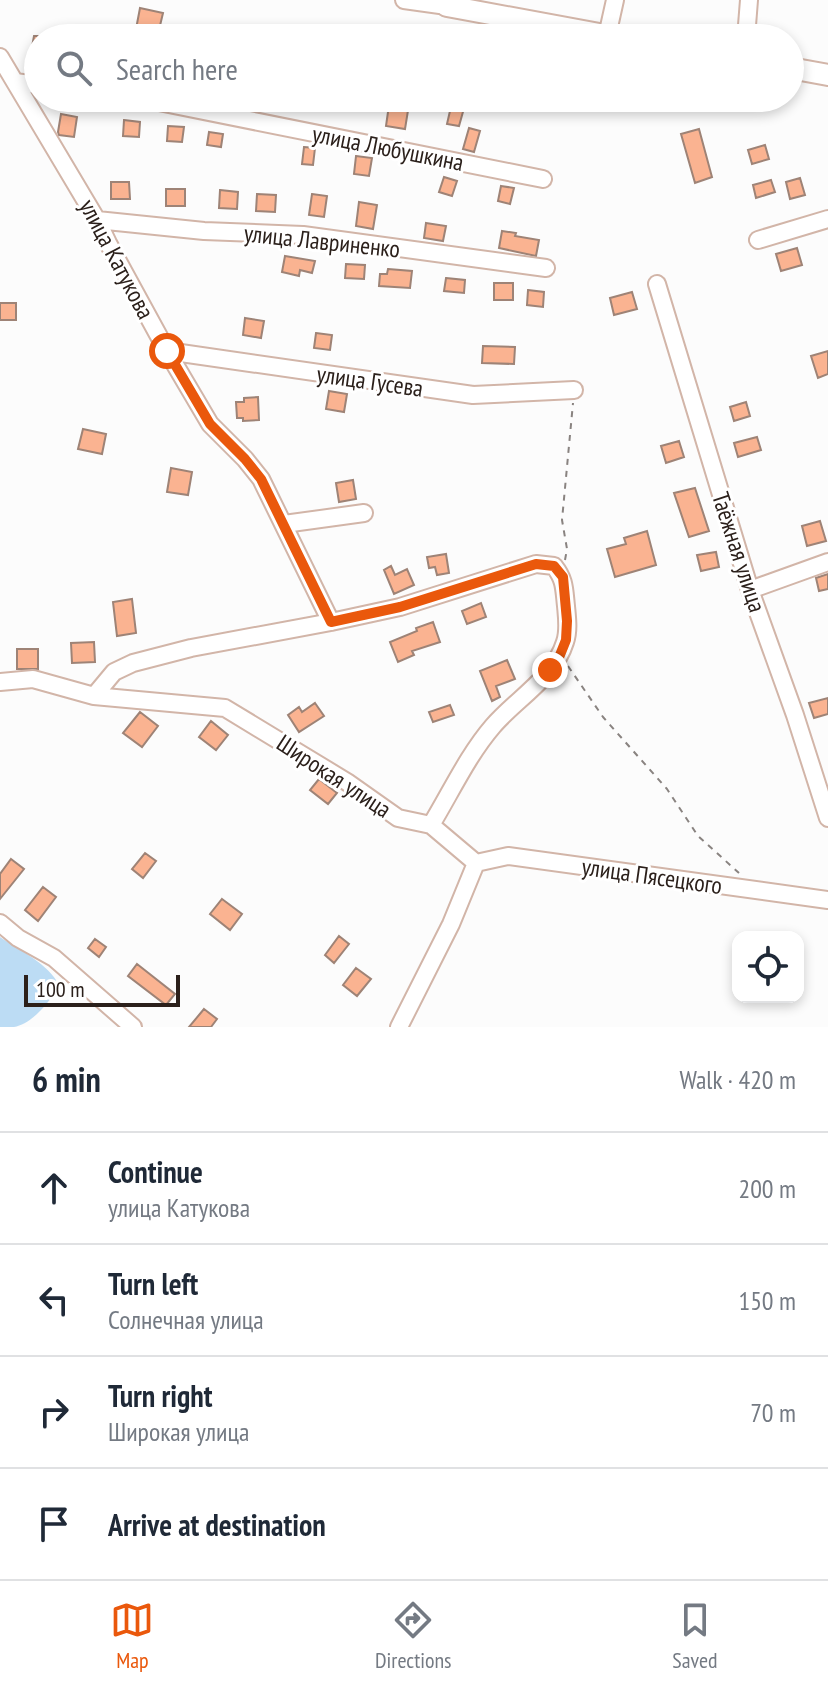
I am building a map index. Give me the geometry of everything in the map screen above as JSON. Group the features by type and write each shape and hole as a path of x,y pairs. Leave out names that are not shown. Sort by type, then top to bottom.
{"main road":[{"path":"446,3 550,24"},
{"path":"804,71 828,75"}],"street":[{"path":"404,0 446,3"},
{"path":"614,24 615,0"},
{"path":"747,24 749,0"},
{"name":"улица Катукова","path":"0,57 24,97"},
{"path":"15,82 24,83"},
{"name":"улица Катукова","path":"33,112 97,220 210,424 261,479 331,622"},
{"name":"улица Любушкина","path":"209,112 543,179"},
{"path":"758,240 828,219"},
{"name":"улица Лавриненко","path":"97,220 204,231 303,235 546,268"},
{"name":"Таёжная улица","path":"657,284 750,590 828,818"},
{"name":"улица Гусева","path":"167,351 473,395 574,390"},
{"path":"284,524 364,513"},
{"path":"750,590 828,562"},
{"path":"94,696 114,672 133,663 191,648 400,607 536,564 554,566 563,577 566,640 550,670 493,725 476,748 431,825 476,863 451,924 399,1027"},
{"name":"Широкая улица","path":"0,682 33,679 94,696 225,708 347,782 398,818 431,825"},
{"name":"улица Пясецкого","path":"476,863 508,856 828,900"},
{"path":"0,923 18,938 54,958 133,1027"}],"path":[{"path":"563,577 567,549 562,520 574,390"},
{"path":"560,655 603,717 667,789 698,836 738,872"}],"water":[{"path":"0,937 41,964 59,985 40,1011 14,1027 0,1027"}],"building":[{"path":"140,8 163,13 160,24 137,24"},
{"path":"388,112 408,112 405,129 386,126"},
{"path":"450,112 463,112 459,126 447,124"},
{"path":"61,114 77,117 74,137 59,135"},
{"path":"124,120 140,122 139,137 123,136"},
{"path":"168,126 184,127 182,142 167,141"},
{"path":"469,128 480,131 474,152 463,149"},
{"path":"699,129 712,177 695,183 681,134"},
{"path":"209,132 223,134 221,147 207,145"},
{"path":"765,145 769,159 752,164 748,150"},
{"path":"304,147 315,148 313,165 302,164"},
{"path":"356,156 372,158 369,176 354,174"},
{"path":"444,177 457,181 452,196 439,192"},
{"path":"800,178 805,195 790,199 786,182"},
{"path":"771,180 775,192 756,198 753,185"},
{"path":"111,182 129,182 130,199 111,199"},
{"path":"501,186 514,188 510,204 498,201"},
{"path":"166,189 185,189 185,206 166,206"},
{"path":"220,190 238,192 237,209 219,208"},
{"path":"257,194 276,195 275,212 256,211"},
{"path":"312,194 327,196 324,217 309,215"},
{"path":"359,202 377,205 373,229 356,226"},
{"path":"426,223 446,226 443,241 424,238"},
{"path":"502,231 539,240 536,256 499,248"},
{"path":"797,248 802,265 781,271 776,254"},
{"path":"285,256 315,261 312,273 300,270 299,276 282,272"},
{"path":"346,264 365,265 364,279 345,278"},
{"path":"388,269 412,271 410,288 379,286 380,274 387,274"},
{"path":"446,278 465,280 464,293 444,291"},
{"path":"494,283 513,283 513,300 494,300"},
{"path":"528,290 544,292 543,307 527,305"},
{"path":"632,292 637,309 614,315 610,298"},
{"path":"0,303 16,303 16,320 0,320"},
{"path":"245,318 264,321 261,338 243,335"},
{"path":"316,333 332,335 330,350 314,348"},
{"path":"483,346 515,347 514,364 482,363"},
{"path":"828,351 828,374 818,378 811,356"},
{"path":"329,391 347,394 344,412 326,409"},
{"path":"258,397 259,420 243,421 243,418 237,418 236,402"},
{"path":"746,402 750,416 734,421 730,407"},
{"path":"83,429 106,434 102,454 78,449"},
{"path":"757,437 761,450 738,457 734,443"},
{"path":"679,441 684,457 666,463 661,446"},
{"path":"171,468 192,472 188,495 167,492"},
{"path":"353,480 356,499 339,502 336,483"},
{"path":"695,488 709,531 689,537 674,493"},
{"path":"820,521 826,541 807,546 802,526"},
{"path":"647,531 656,565 615,577 607,549 626,544 624,538"},
{"path":"716,552 719,567 701,571 697,555"},
{"path":"446,554 449,573 437,575 435,567 429,568 427,557"},
{"path":"391,566 395,575 407,569 414,585 394,594 384,570"},
{"path":"828,574 828,589 819,591 816,578"},
{"path":"132,599 136,633 117,636 113,602"},
{"path":"481,603 486,617 467,624 462,611"},
{"path":"433,622 440,642 412,651 414,655 398,662 390,642"},
{"path":"94,642 95,662 72,663 71,643"},
{"path":"17,649 38,649 38,669 17,669"},
{"path":"507,660 515,679 496,686 500,697 492,701 480,671"},
{"path":"828,698 828,714 814,718 809,703"},
{"path":"315,703 324,716 299,732 288,715 299,707 302,712"},
{"path":"450,705 454,715 433,722 429,712"},
{"path":"140,712 158,726 142,747 123,733"},
{"path":"211,721 228,735 216,750 199,737"},
{"path":"319,779 337,793 328,804 310,790"},
{"path":"145,853 156,861 143,878 132,869"},
{"path":"11,859 24,869 0,899 0,874"},
{"path":"43,887 56,897 38,921 25,910"},
{"path":"222,899 242,914 230,930 210,914"},
{"path":"339,936 349,944 334,963 325,955"},
{"path":"95,939 106,947 99,957 88,948"},
{"path":"137,964 175,994 166,1005 128,976"},
{"path":"356,968 371,979 357,996 343,985"},
{"path":"204,1009 217,1019 211,1027 189,1027"}],"route":[{"path":"167,351 210,424 261,479 331,622 400,607 536,564 554,566 563,577 567,621 566,640 550,670"}]}
